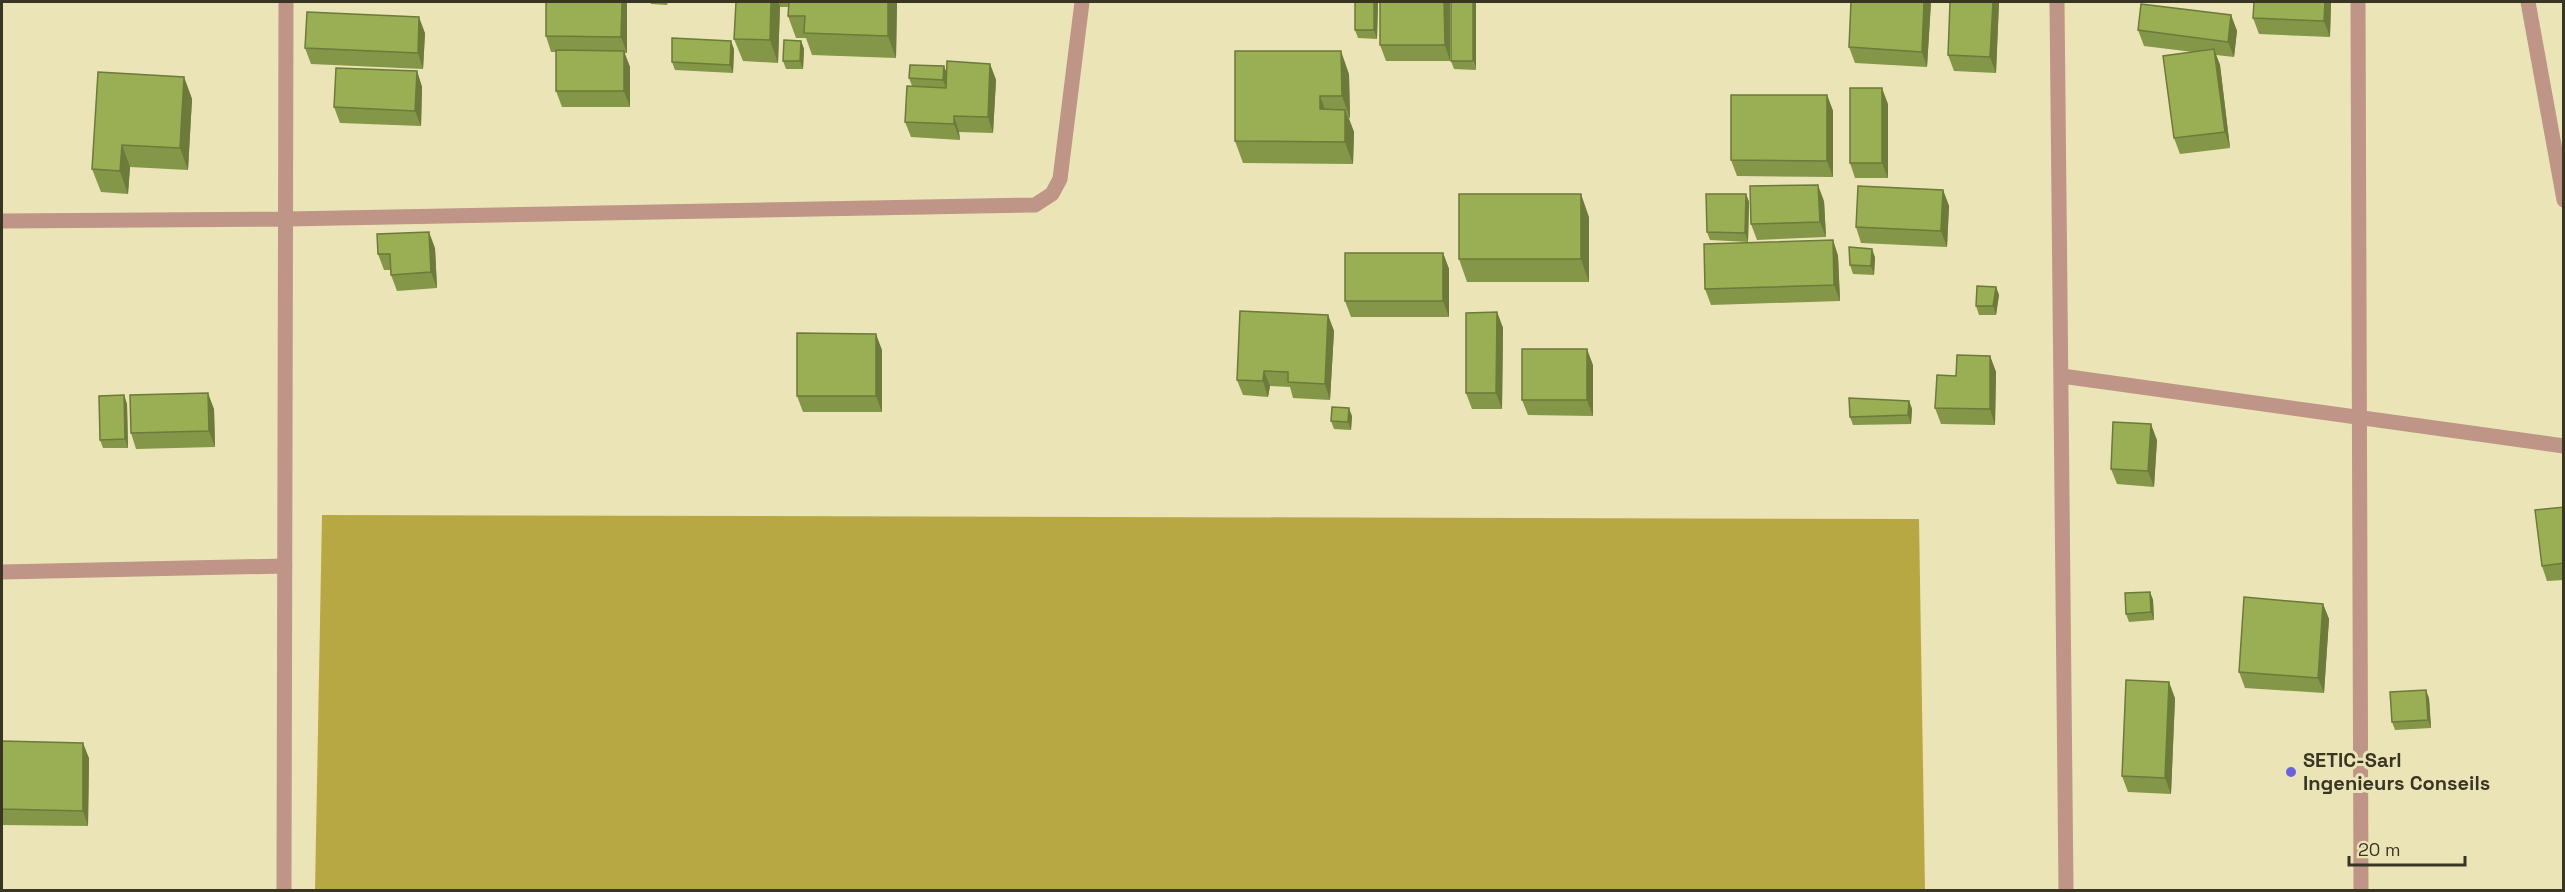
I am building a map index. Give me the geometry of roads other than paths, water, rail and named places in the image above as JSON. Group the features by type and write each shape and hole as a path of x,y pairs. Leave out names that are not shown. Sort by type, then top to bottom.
{"street":[{"path":"284,891 286,2"},
{"path":"2,221 287,219 1035,205 1052,194 1060,179 1082,2"},
{"path":"2058,2 2066,891"},
{"path":"2358,2 2361,891"},
{"path":"2528,2 2564,200"},
{"path":"2062,376 2564,446"},
{"path":"2,572 285,566"}],"place":[{"name":"SETIC-Sarl Ingenieurs Conseils","path":"2291,772"}]}
